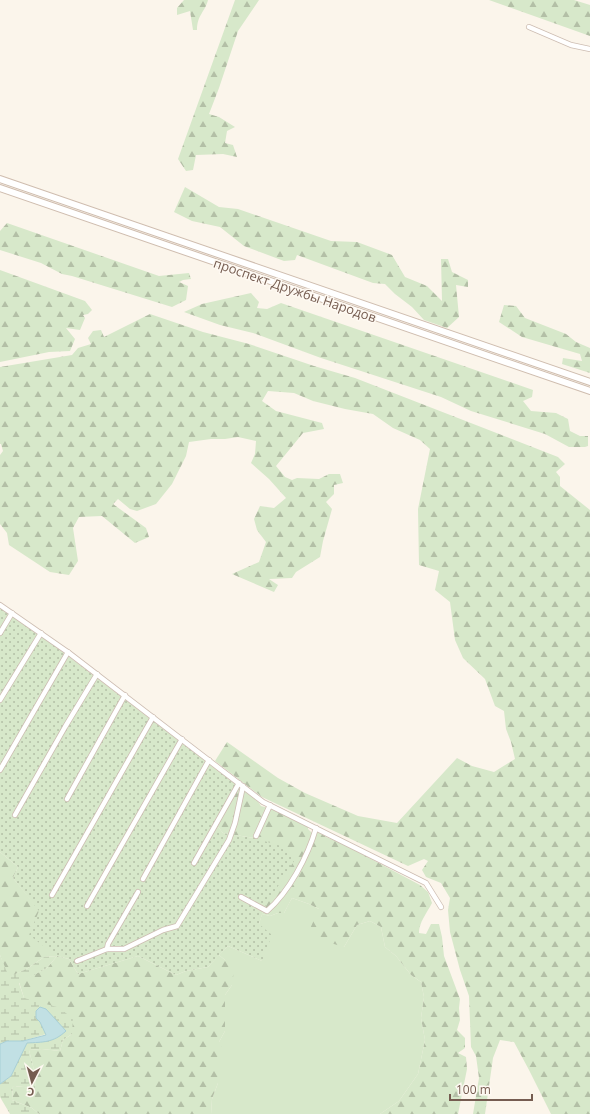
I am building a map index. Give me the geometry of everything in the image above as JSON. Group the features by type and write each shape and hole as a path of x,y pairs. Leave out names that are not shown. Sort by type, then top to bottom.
{"main road":[{"name":"проспект Дружбы Народов","path":"0,179 590,382"},
{"name":"проспект Дружбы Народов","path":"0,188 590,391"}],"street":[{"path":"529,27 571,45 590,49"},
{"path":"0,605 68,652 263,802 426,883 441,907"},
{"path":"0,633 12,613"},
{"path":"0,700 41,633"},
{"path":"0,770 68,652"},
{"path":"15,815 64,727 97,674"},
{"path":"67,799 125,695"},
{"path":"52,895 153,717"},
{"path":"87,906 182,739"},
{"path":"143,879 209,760"},
{"path":"194,862 241,785"},
{"path":"77,961 107,949 124,949 163,930 177,926 228,840 235,823 241,785"},
{"path":"256,836 270,805"},
{"path":"241,897 266,911 277,903 295,875 312,841 316,828"},
{"path":"107,949 108,944 138,892"}],"green space":[{"path":"184,0 208,0 198,21 197,30 193,30 190,11 177,15 177,8"},
{"path":"235,0 259,0 238,31 209,114 219,117 235,127 227,131 225,143 233,145 237,157 223,154 196,155 193,170 186,171 178,159"},
{"path":"489,0 574,0 590,5 590,36"},
{"path":"185,187 219,207 238,209 331,241 357,242 392,255 405,277 427,286 442,301 441,259 448,259 452,272 468,280 468,287 456,285 459,317 447,328 424,320 412,307 385,284 373,283 297,255 295,260 284,261 244,246 220,227 192,221 174,212"},
{"path":"7,223 159,276 189,273 191,279 179,282 188,286 186,300 172,307 62,274 41,263 0,250 0,231"},
{"path":"0,270 85,301 92,310 88,314 83,315 85,318 80,330 66,328 75,339 70,351 49,352 0,362"},
{"path":"251,293 259,302 257,308 267,309 281,303 533,390 532,397 523,401 531,411 556,413 568,419 570,431 580,436 588,436 588,446 569,447 545,434 471,411 441,397 321,358 253,333 220,325 184,312 202,304"},
{"path":"504,305 516,306 525,318 566,334 576,342 590,348 590,373 562,364 563,358 582,361 580,354 522,337 499,322"},
{"path":"150,314 203,332 249,344 355,378 558,457 565,464 556,472 560,477 560,486 590,510 590,1114 551,1114 514,1042 500,1040 493,1058 485,1114 473,1114 479,1078 476,1056 471,1047 469,996 460,970 450,932 448,910 450,898 441,883 426,877 422,870 428,861 424,859 408,866 262,797 215,761 227,742 278,778 305,793 358,816 397,823 457,758 472,766 494,772 515,759 506,729 504,711 495,706 485,679 463,658 455,640 450,602 435,590 439,571 419,565 418,509 430,449 420,440 393,428 373,414 313,401 294,393 268,391 262,401 276,411 322,423 324,429 303,433 276,466 285,477 292,480 297,478 319,479 329,474 340,474 343,483 334,485 334,494 326,502 332,509 320,557 296,572 292,578 269,579 278,585 274,592 232,574 259,562 266,542 257,530 254,519 260,506 274,508 286,498 269,479 251,463 255,454 256,441 238,437 189,442 186,456 172,484 156,504 137,511 130,509 118,499 113,504 146,528 149,537 135,543 102,516 79,517 73,528 78,561 69,575 50,572 9,545 7,533 0,524 0,455 3,451 0,444 0,367 72,355 78,348 91,344 88,338 93,331 101,330 104,337"},
{"path":"0,604 237,785 215,823 223,833 254,838 281,846 296,858 264,908 259,924 272,935 262,961 228,946 208,967 186,971 176,975 138,956 78,974 69,959 57,956 29,935 39,911 13,878 18,867 0,852"},
{"path":"237,785 257,800 261,806 272,809 308,827 312,833 318,831 326,837 343,844 420,885 428,892 432,903 422,921 419,933 426,934 431,924 439,924 444,956 460,999 460,1020 457,1030 465,1038 465,1048 458,1053 466,1057 467,1069 458,1114 380,1114 399,1101 418,1074 425,1040 421,1018 424,997 421,982 411,975 396,956 385,947 381,927 370,921 357,925 344,947 324,941 309,931 319,909 309,904 292,898 284,913 278,913 270,916 262,914 264,908 254,838 223,833 215,823"},
{"path":"0,852 18,867 13,878 40,911 57,956 44,957 28,968 8,978 0,955"},
{"path":"292,898 319,909 344,947 357,925 370,921 381,927 385,947 396,956 411,975 421,982 424,997 421,1018 425,1040 418,1074 399,1101 380,1114 211,1114 212,1099 218,1083 217,1058 219,1042 225,1031 225,995 232,985 225,960 219,955 228,946 262,961 259,924 262,914 270,916 278,913 284,913"},
{"path":"0,955 9,977 28,968 44,957 57,956 47,968 19,983 24,998 57,1007 73,1018 72,1034 63,1040 60,1051 42,1049 29,1050 36,1078 35,1088 13,1086 12,1100 32,1108 39,1114 10,1114 0,1097 0,1084 11,1076 27,1042 66,1031 46,1009 40,1022 46,1034 23,1041 7,1041 0,1044"},
{"path":"219,955 225,960 234,970 232,985 225,995 225,1031 219,1042 223,1050 217,1058 221,1063 218,1083 212,1099 211,1114 39,1114 32,1108 12,1100 13,1086 35,1088 36,1078 29,1050 42,1049 60,1051 63,1040 72,1034 24,998 19,982 47,968 57,956 69,959 78,974 138,956 176,975 186,971 208,967"}],"water":[{"path":"40,1007 46,1009 66,1031 52,1040 27,1043 11,1076 0,1084 0,1044 7,1041 23,1041 46,1035 40,1022 36,1018 36,1011"}]}
